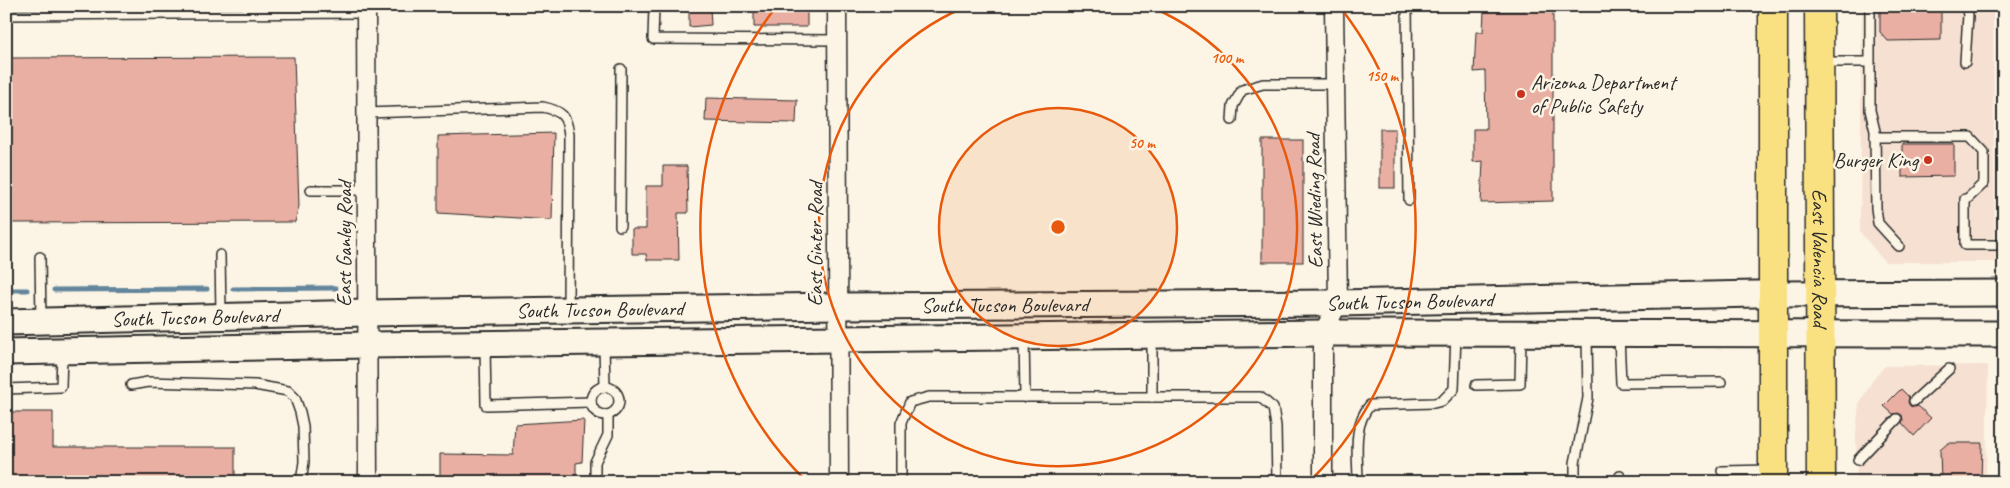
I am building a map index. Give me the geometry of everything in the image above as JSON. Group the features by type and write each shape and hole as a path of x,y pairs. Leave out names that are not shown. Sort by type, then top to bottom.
{"main road":[{"path":"1773,6 1773,476"},
{"name":"East Valencia Road","path":"1819,6 1821,482"},
{"name":"South Tucson Boulevard","path":"6,322 366,313 837,306 1338,303 2004,293"},
{"name":"South Tucson Boulevard","path":"6,352 367,345 1323,333 2004,334"}],"street":[{"name":"East Ginter Road","path":"837,6 839,482"},
{"name":"East Wieding Road","path":"1323,482 1323,333 1338,303 1334,6"},
{"name":"East Ganley Road","path":"366,10 368,482"}],"lane":[{"path":"654,6 653,39 837,40"},
{"path":"1407,6 1409,200"},
{"path":"1870,6 1870,110 1876,137 1876,208 1878,223 1899,246"},
{"path":"1965,62 1968,15 1966,6"},
{"path":"6,15 366,10"},
{"path":"1819,62 1869,62"},
{"path":"620,226 621,69"},
{"path":"1232,120 1233,106 1242,90 1263,84 1335,84"},
{"path":"366,112 543,107 556,110 563,115 568,124 569,135 568,310"},
{"path":"1876,137 1970,137 1984,152 1984,182 1965,200 1965,245 2004,245"},
{"path":"311,190 366,190"},
{"path":"220,255 221,317"},
{"path":"40,257 41,321"},
{"path":"1358,482 1357,428 1364,412 1370,405 1434,403 1442,401 1454,389 1456,334"},
{"path":"1476,384 1520,384 1521,334"},
{"path":"1575,482 1575,463 1588,398 1587,334"},
{"path":"1619,334 1621,383 1721,382"},
{"path":"1152,335 1152,397"},
{"path":"1024,337 1025,397"},
{"path":"604,342 605,387"},
{"path":"485,344 486,405 591,402"},
{"path":"6,389 61,387 62,351"},
{"path":"1914,401 1949,369"},
{"path":"131,385 148,382 256,385 288,391 295,398 303,426 304,462 301,482"},
{"path":"605,387 614,390 619,398 618,408 608,416 595,412 591,402 596,391 605,387"},
{"path":"901,482 901,424 910,402 929,397 1260,397 1273,408 1276,426 1276,482"},
{"path":"595,482 595,462 608,435 608,416"},
{"path":"1858,460 1897,419"},
{"path":"1722,471 1773,476"},
{"path":"1478,481 1522,480 1522,482"}],"shaded area":[{"path":"1862,6 1993,6 1995,262 1885,262 1860,232"},
{"path":"2002,6 2004,6 2004,256 2002,255"},
{"path":"1988,365 1986,482 1857,482 1856,434 1859,404 1874,378 1885,366"}],"building":[{"path":"689,6 710,6 711,25 689,27"},
{"path":"807,6 807,27 754,27 754,7"},
{"path":"1525,6 1553,6 1553,201 1481,203 1483,161 1473,162 1473,129 1486,129 1485,71 1474,72 1476,32 1483,32 1484,11 1525,11"},
{"path":"1880,6 1941,6 1941,40 1888,41 1880,32"},
{"path":"294,57 299,206 295,222 6,223 6,58"},
{"path":"706,98 797,100 796,123 705,121"},
{"path":"1380,129 1395,129 1395,188 1380,188"},
{"path":"554,133 552,220 438,213 438,136"},
{"path":"1262,140 1303,140 1303,262 1262,262"},
{"name":"Burger King","path":"1902,144 1954,144 1954,176 1902,177"},
{"path":"663,166 687,166 688,213 678,213 679,260 647,260 646,254 632,254 632,229 646,229 646,186 663,186"},
{"path":"1901,389 1909,397 1908,402 1910,406 1918,406 1931,418 1914,436 1902,423 1902,415 1898,413 1893,414 1884,406"},
{"path":"8,412 53,412 53,447 235,447 235,482 8,482"},
{"path":"584,420 582,462 576,463 576,482 440,482 440,454 513,455 515,424"},
{"path":"1948,443 1982,443 1981,482 1941,482 1940,450"}],"waterway":[{"path":"233,289 336,288"},
{"path":"54,290 207,289"},
{"path":"6,290 27,290"}],"place":[{"name":"Arizona Department of Public Safety","path":"1521,94"},
{"name":"Burger King","path":"1928,160"}]}
